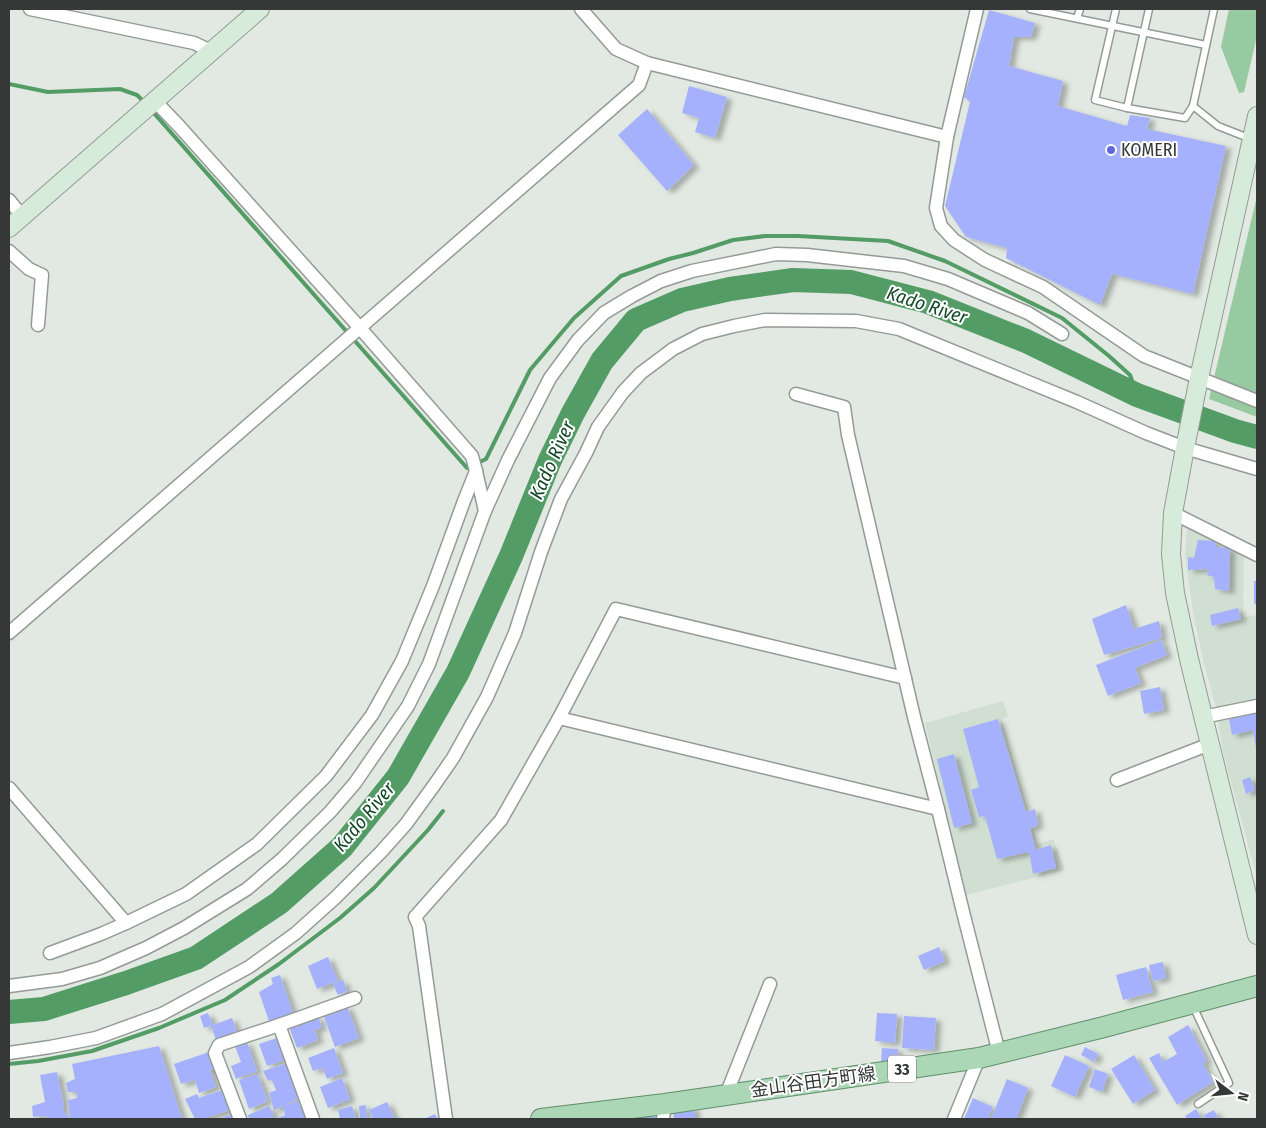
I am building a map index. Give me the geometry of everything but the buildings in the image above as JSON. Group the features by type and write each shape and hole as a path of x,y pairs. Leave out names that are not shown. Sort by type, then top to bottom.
{"main road":[{"name":"金山谷田方町線","path":"540,1119 664,1111 726,1095 979,1058 1257,986"}],"street":[{"path":"30,9 194,43 212,52"},
{"path":"9,228 260,9"},
{"path":"581,9 616,49 646,63 947,137"},
{"path":"977,9 947,137 936,208 941,226 954,240 985,260 1043,287 1144,356 1257,401"},
{"path":"9,633 639,85 646,63"},
{"path":"155,101 360,328 472,456 486,511"},
{"path":"1257,116 1255,141 1199,378 1173,514 1171,554 1175,593 1189,659 1257,935"},
{"path":"9,200 22,216"},
{"path":"9,251 29,269 42,275 38,325"},
{"path":"9,986 62,979 100,968 146,948 184,928 247,889 330,812 355,783 408,706 429,664 486,511 508,460 550,378 578,340 604,314 632,296 661,281 692,271 776,254 807,255 904,266 948,279 1028,313 1062,334"},
{"path":"9,1053 96,1038 162,1014 249,967 296,933 335,898 381,852 406,824 453,758 487,697 515,633 541,552 561,499 586,453 598,426 623,392 641,373 673,348 702,334 765,320 856,322 899,329 1077,402 1146,433 1257,469"},
{"path":"796,394 844,407 848,435 914,717 999,1054"},
{"path":"50,953 101,934 186,894 257,844 326,776 372,716 402,661 433,586 476,472"},
{"path":"1173,514 1257,555"},
{"path":"446,1119 419,926 415,917 501,820 559,718 616,609 905,678"},
{"path":"1203,718 1257,706"},
{"path":"559,718 938,809"},
{"path":"1117,780 1210,744"},
{"path":"9,788 126,923"},
{"path":"726,1095 770,984"},
{"path":"240,1119 215,1053 220,1045 355,998"},
{"path":"279,1024 313,1119"},
{"path":"954,1119 979,1058"}],"lane":[{"path":"1030,9 1046,10 1112,26 1206,45"},
{"path":"1077,18 1080,9"},
{"path":"1116,9 1095,100 1184,118 1193,106 1214,9"},
{"path":"1127,108 1149,9"},
{"path":"1193,106 1218,126 1255,141"},
{"path":"1192,1003 1229,1083 1198,1104"}],"shaded area":[{"path":"1187,526 1244,553 1243,617 1257,615 1257,878 1223,752 1216,707 1203,660 1193,612 1185,556"},
{"path":"1003,701 1008,716 1002,719 1037,844 1053,839 1065,870 966,895 925,723"}],"green space":[{"path":"1229,9 1257,9 1257,36 1244,92 1239,93 1221,47"},
{"path":"1257,196 1257,417 1209,399"}],"waterway":[{"path":"9,84 48,92 120,89 137,95 146,104"},
{"path":"152,111 467,468 486,459 530,370 574,318 621,276 733,240 765,236 888,241 945,261 1062,318 1130,375 1137,395"},
{"name":"Kado River","path":"9,1012 44,1009 196,958 279,903 342,847 398,777 458,672 511,556 550,460 573,413 602,361 636,320 682,300 730,289 793,280 851,282 928,302 1026,341 1137,395 1235,431 1257,437"},
{"path":"9,1064 38,1061 92,1051 159,1028 225,1000 279,964 340,918 374,888 428,830 443,811"}],"place":[{"name":"KOMERI","path":"1111,150"}]}
